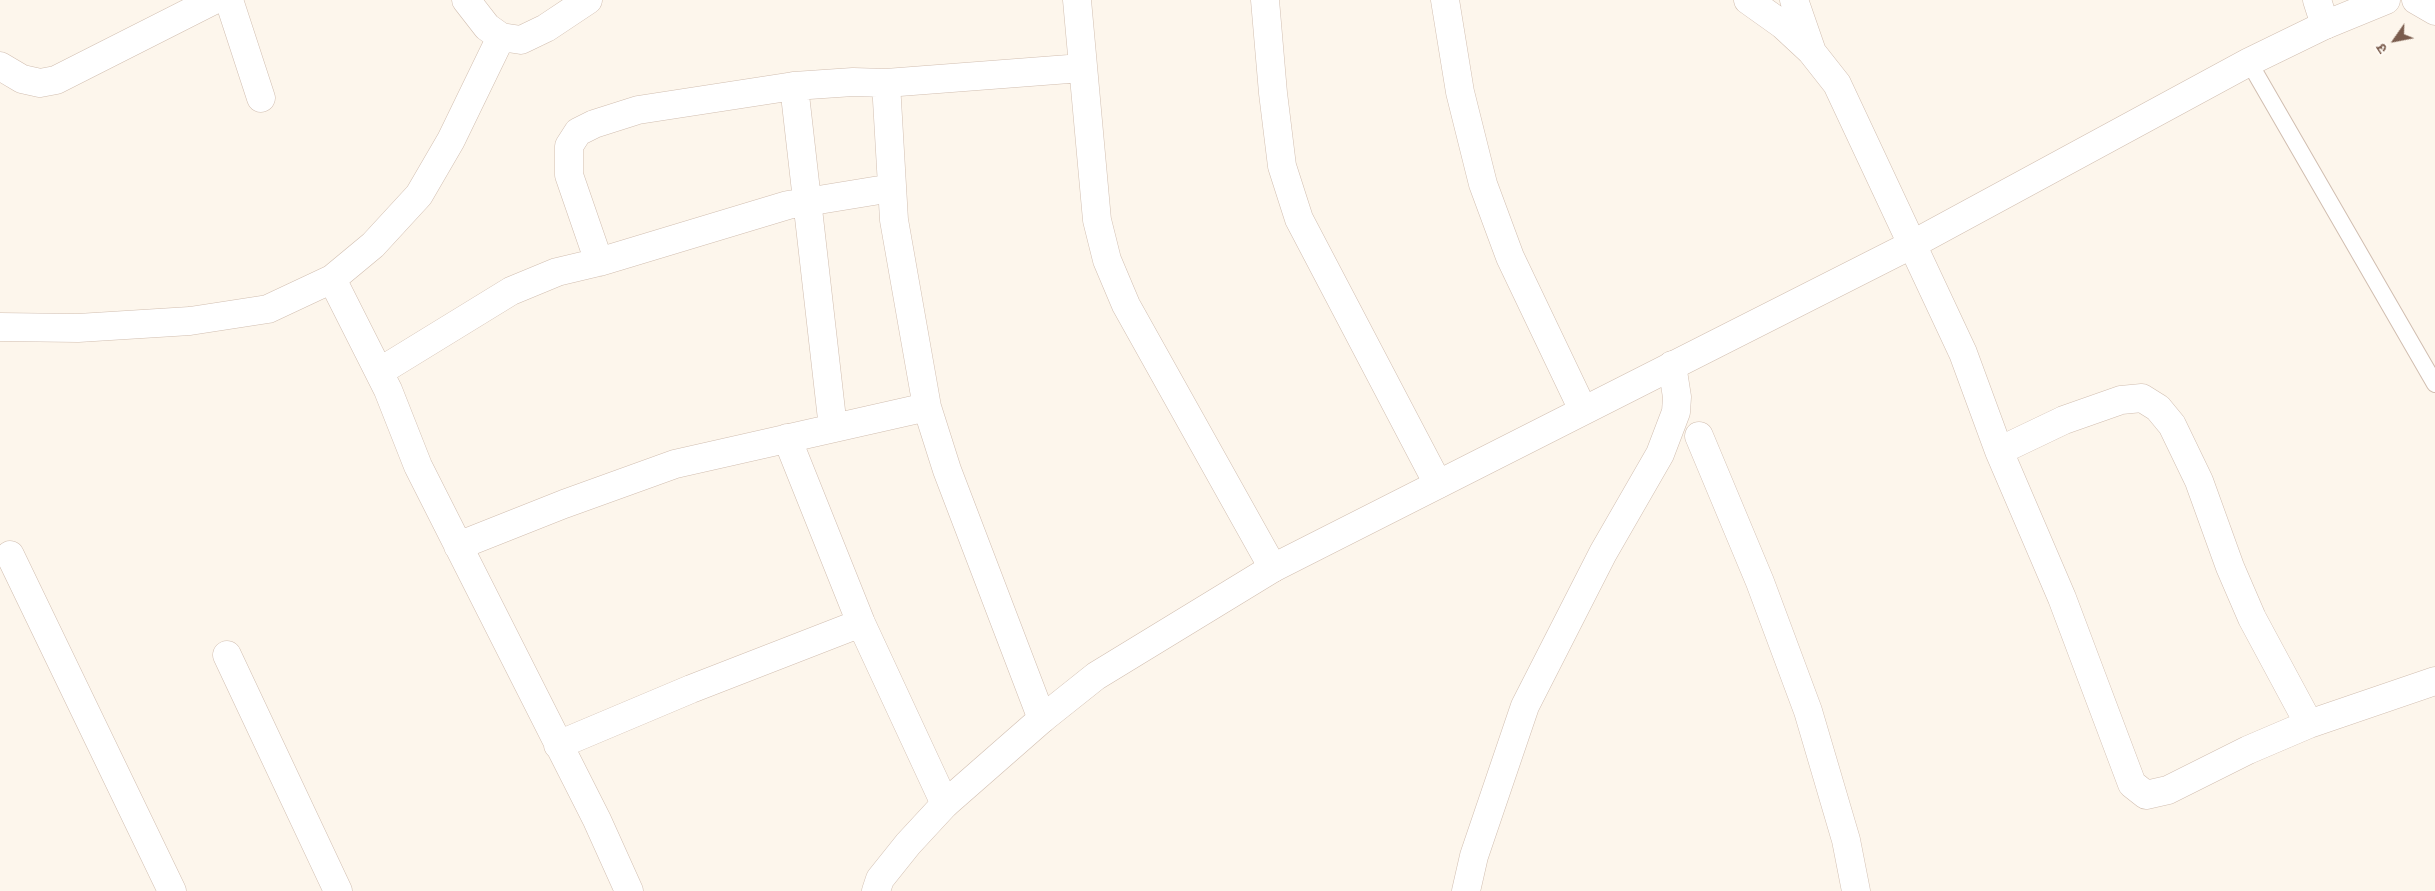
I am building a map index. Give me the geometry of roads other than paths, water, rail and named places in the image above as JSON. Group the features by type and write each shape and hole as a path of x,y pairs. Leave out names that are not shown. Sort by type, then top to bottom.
{"street":[{"path":"0,66 22,79 40,83 56,80 214,0"},
{"path":"230,0 262,98"},
{"path":"466,0 487,27 502,38 521,40 546,28 588,0"},
{"path":"1077,0 1097,220 1107,260 1126,305 1273,568"},
{"path":"1265,0 1273,93 1282,166 1299,219 1438,484"},
{"path":"1445,0 1460,92 1483,184 1510,257 1583,410"},
{"path":"1748,0 1783,24 1811,51 1837,84 1966,360 1999,451 2062,598 2123,766 2132,784 2146,795 2168,790 2248,750 2309,724 2435,681"},
{"path":"1794,0 1811,51"},
{"path":"876,891 880,879 908,844 945,804 1096,676 1273,568 1672,364 1913,244 2250,62 2321,13 2386,0"},
{"path":"2416,0 2435,11"},
{"path":"0,327 78,328 190,321 268,308 332,279 373,245 419,195 451,140 502,38"},
{"path":"599,262 569,175 570,146 578,132 594,124 638,110 794,86 853,82 886,83 1082,68"},
{"path":"886,83 896,230 927,407 947,470 1042,720"},
{"path":"794,86 832,428"},
{"path":"379,372 511,291 557,272 599,262 788,205 892,188"},
{"path":"332,279 379,372 418,466 597,820 629,891"},
{"path":"1466,891 1474,856 1524,706 1604,553 1660,454 1676,412 1677,397 1672,364"},
{"path":"1999,451 2064,420 2121,400 2142,398 2158,408 2172,425 2199,481 2230,567 2252,618 2309,724"},
{"path":"458,546 674,464 927,407"},
{"path":"1699,436 1760,582 1808,711 1846,840 1856,891"},
{"path":"787,438 861,623 945,804"},
{"path":"10,555 172,891"},
{"path":"558,745 692,689 861,623"},
{"path":"227,655 338,891"}],"lane":[{"path":"2250,62 2435,384"}]}
